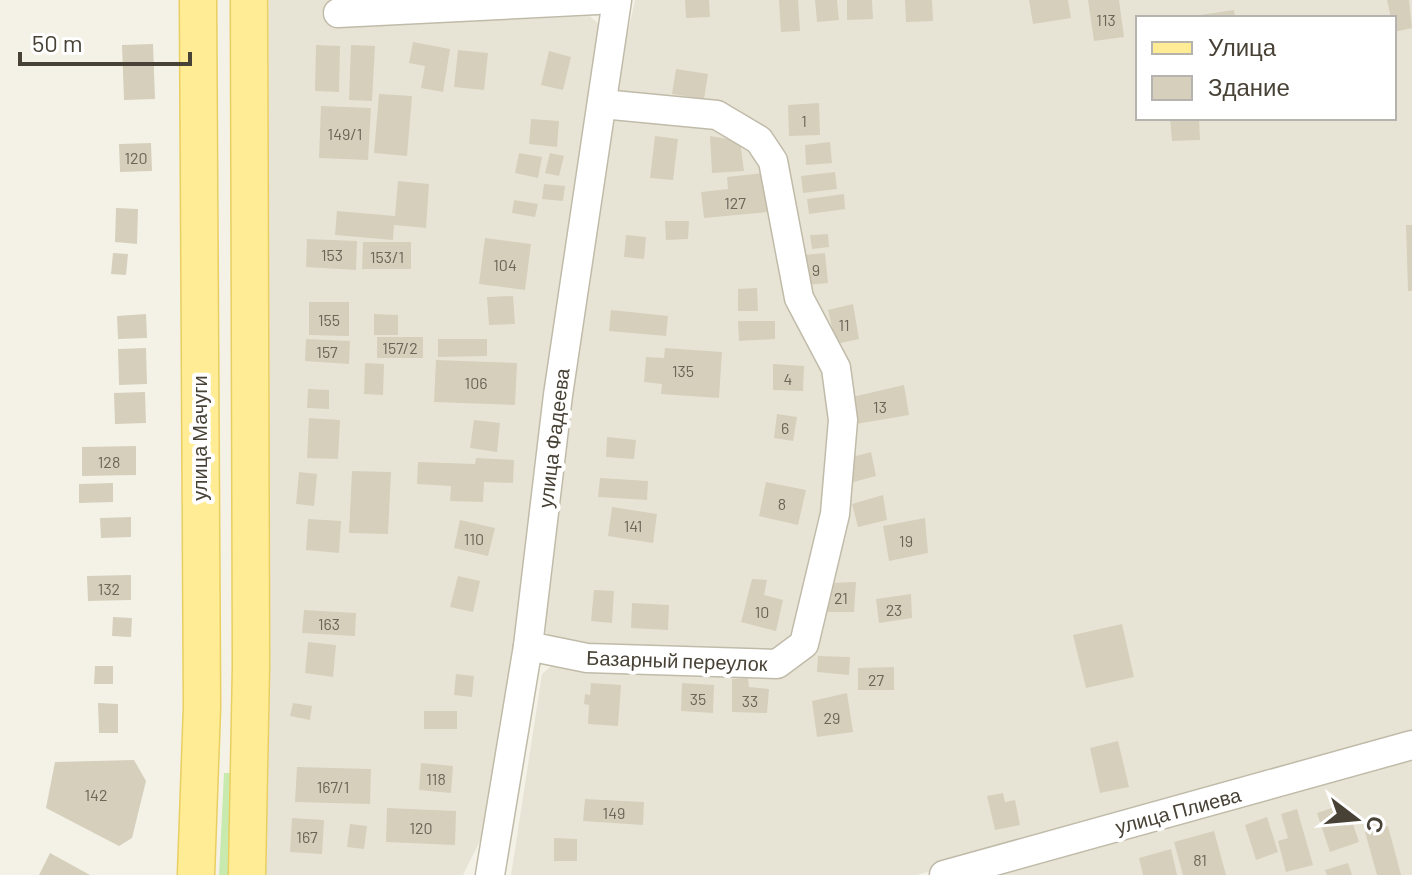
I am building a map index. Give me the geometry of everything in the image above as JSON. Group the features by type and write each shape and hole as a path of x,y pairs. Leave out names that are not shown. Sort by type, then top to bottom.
{"main road":[{"name":"улица Мачуги","path":"196,875 202,707 198,0"},
{"path":"247,875 251,666 249,0"},
{"path":"199,114 205,124 215,130 226,130 243,120 250,98"},
{"path":"199,487 205,468 215,460 228,459 237,465 249,495"}],"street":[{"path":"338,13 597,0"},
{"name":"улица Фадеева","path":"490,875 528,646 558,395 617,0"},
{"name":"Базарный переулок","path":"528,646 587,658 777,664 804,644 835,514 843,420 836,368 799,298 773,161 759,140 717,115 602,104"},
{"name":"улица Плиева","path":"944,875 1412,745"}],"shaded area":[{"path":"269,0 424,0 343,3 321,13 347,27 590,16 602,27 546,378 530,566 483,835 463,875 264,875"},
{"path":"635,0 1412,0 1412,736 917,875 511,875 542,674 556,662 810,653 851,419 805,298 764,138 625,98 616,86"},
{"path":"628,116 716,121 766,161 828,368 836,417 827,512 799,636 774,655 587,650 557,642 545,632 565,406 587,254 614,119"},
{"path":"1412,753 1412,875 971,875"}],"green space":[{"path":"224,773 234,773 232,875 219,875"}],"building":[{"path":"685,0 709,0 710,17 686,18"},
{"path":"779,0 798,0 800,31 781,32"},
{"path":"815,0 837,0 839,20 817,22"},
{"path":"847,0 872,0 873,19 847,20"},
{"path":"905,0 932,0 933,21 906,22"},
{"path":"1029,0 1068,0 1071,18 1033,24"},
{"path":"1088,0 1119,0 1124,37 1094,41"},
{"path":"1387,0 1409,0 1412,28 1396,32 1396,16 1390,16"},
{"path":"1234,10 1235,16 1193,16"},
{"path":"413,42 450,49 443,92 421,88 425,66 409,63"},
{"path":"153,44 155,99 124,100 122,45"},
{"path":"316,45 340,46 339,92 315,91"},
{"path":"351,45 375,46 372,101 349,100"},
{"path":"458,50 488,53 484,90 454,87"},
{"path":"549,51 571,57 563,90 541,85"},
{"path":"676,69 708,74 704,99 672,94"},
{"path":"379,94 412,96 407,156 374,153"},
{"path":"819,103 820,135 789,136 788,105"},
{"path":"321,106 371,108 368,160 319,158"},
{"path":"531,119 559,121 557,147 529,144"},
{"path":"1170,120 1199,120 1200,140 1172,141"},
{"path":"655,136 678,139 673,180 650,178"},
{"path":"710,136 740,141 744,171 712,173"},
{"path":"830,142 832,163 806,165 805,145"},
{"path":"151,143 152,171 120,172 119,144"},
{"path":"519,153 542,157 538,178 515,173"},
{"path":"550,153 564,156 559,176 545,173"},
{"path":"835,172 837,189 803,193 801,176"},
{"path":"765,173 768,212 704,218 701,192 728,189 727,177"},
{"path":"398,181 429,184 426,228 394,225 393,240 335,235 337,211 395,216"},
{"path":"544,184 565,186 563,201 542,199"},
{"path":"844,194 845,209 809,214 807,199"},
{"path":"514,200 538,204 535,217 512,213"},
{"path":"116,208 138,209 137,244 115,242"},
{"path":"665,221 689,221 688,239 666,240"},
{"path":"1406,225 1412,225 1412,291 1408,291"},
{"path":"828,234 829,247 812,249 810,235"},
{"path":"626,235 646,237 644,259 624,257"},
{"path":"485,238 531,244 525,290 479,284"},
{"path":"307,239 357,241 356,270 306,267"},
{"path":"363,242 411,242 411,269 362,269"},
{"path":"113,253 128,254 126,275 111,274"},
{"path":"825,253 828,283 807,285 804,255"},
{"path":"757,288 758,311 738,311 738,289"},
{"path":"513,296 515,324 489,325 487,297"},
{"path":"309,302 349,302 349,336 309,335"},
{"path":"853,304 859,339 836,344 828,310"},
{"path":"611,310 668,316 666,336 609,331"},
{"path":"146,314 147,338 118,339 117,316"},
{"path":"374,314 398,315 398,335 374,335"},
{"path":"738,321 775,321 775,339 739,341"},
{"path":"377,337 423,337 423,358 377,358"},
{"path":"306,339 350,341 349,364 305,361"},
{"path":"438,339 487,339 487,356 438,357"},
{"path":"146,348 147,384 119,385 118,349"},
{"path":"665,348 722,352 719,398 661,394 662,384 644,382 646,357 664,358"},
{"path":"436,360 517,363 515,405 434,402"},
{"path":"365,363 384,364 383,395 364,394"},
{"path":"773,364 804,366 803,391 773,390"},
{"path":"904,385 909,415 856,424 852,397"},
{"path":"308,389 329,390 329,409 307,408"},
{"path":"145,392 146,423 115,424 114,393"},
{"path":"777,414 797,417 793,441 774,438"},
{"path":"309,418 340,420 338,459 307,458"},
{"path":"474,420 500,423 497,452 470,448"},
{"path":"607,437 636,440 634,459 606,457"},
{"path":"136,446 136,475 82,476 82,447"},
{"path":"871,452 876,476 850,483 845,459"},
{"path":"476,458 514,460 513,483 484,482 483,502 450,501 451,486 417,484 418,462 475,464"},
{"path":"352,471 391,472 388,534 349,533"},
{"path":"299,472 317,474 314,506 296,504"},
{"path":"600,478 648,481 647,500 598,497"},
{"path":"766,482 806,490 798,525 759,516"},
{"path":"113,483 113,502 79,503 79,484"},
{"path":"883,495 887,520 858,527 852,504"},
{"path":"612,507 657,514 653,543 608,536"},
{"path":"131,517 131,537 101,538 100,518"},
{"path":"925,518 928,553 889,561 883,526"},
{"path":"308,519 341,521 339,553 306,550"},
{"path":"460,520 495,528 488,556 454,548"},
{"path":"131,575 131,600 88,601 87,576"},
{"path":"458,576 480,581 473,612 450,607"},
{"path":"752,579 767,580 764,595 783,600 776,631 741,622"},
{"path":"856,582 854,612 825,612 828,583"},
{"path":"594,590 614,591 612,623 591,621"},
{"path":"911,594 912,618 879,623 876,599"},
{"path":"632,603 669,605 668,630 631,628"},
{"path":"304,610 356,613 355,636 302,633"},
{"path":"113,617 132,618 131,637 112,636"},
{"path":"1122,624 1134,677 1086,688 1073,635"},
{"path":"308,642 336,645 333,677 305,673"},
{"path":"818,656 850,657 849,675 817,672"},
{"path":"95,666 113,666 113,684 94,684"},
{"path":"894,667 894,690 858,690 858,668"},
{"path":"456,674 474,676 472,697 454,695"},
{"path":"748,678 749,687 769,689 767,713 732,712 732,679"},
{"path":"591,683 621,685 618,726 588,724 589,705 584,704 585,694 590,695"},
{"path":"682,683 714,685 713,713 681,711"},
{"path":"847,693 853,732 817,737 812,701"},
{"path":"98,703 118,704 118,733 99,733"},
{"path":"293,703 312,706 310,720 290,716"},
{"path":"424,711 457,711 457,729 424,729"},
{"path":"1118,741 1129,787 1100,793 1090,748"},
{"path":"134,760 146,781 132,838 119,846 46,808 55,762"},
{"path":"421,763 453,766 451,793 419,790"},
{"path":"297,767 371,769 370,804 295,802"},
{"path":"1003,793 1005,802 1015,800 1020,825 995,830 987,796"},
{"path":"585,799 644,802 643,825 583,821"},
{"path":"1340,805 1347,826 1353,824 1359,842 1330,852 1317,813"},
{"path":"387,808 456,811 455,845 386,842"},
{"path":"1297,809 1313,865 1286,872 1278,841 1288,838 1281,814"},
{"path":"1267,817 1278,852 1256,860 1245,825"},
{"path":"292,818 324,820 322,854 290,852"},
{"path":"350,824 367,826 364,849 347,847"},
{"path":"1388,826 1401,875 1377,875 1365,832"},
{"path":"1214,831 1226,875 1183,875 1174,842"},
{"path":"554,838 577,839 577,861 554,861"},
{"path":"1171,849 1177,875 1143,875 1139,858"},
{"path":"50,853 90,875 39,875"},
{"path":"1348,863 1352,875 1327,875 1325,870"}]}
